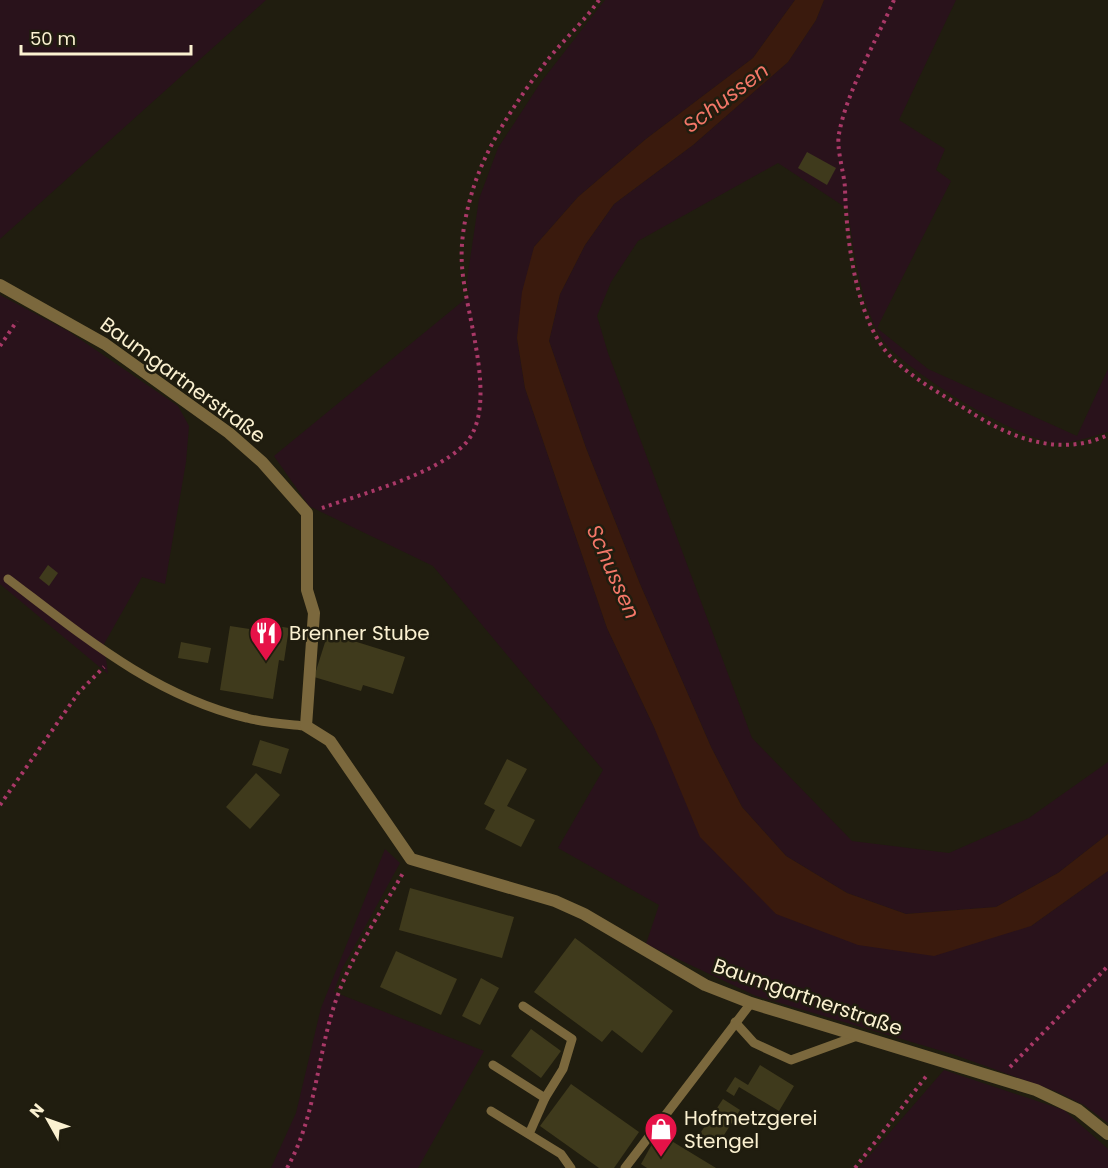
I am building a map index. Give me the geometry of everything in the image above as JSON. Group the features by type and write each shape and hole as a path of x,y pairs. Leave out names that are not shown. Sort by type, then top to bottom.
{"street":[{"name":"Baumgartnerstraße","path":"0,285 105,344 229,433 261,462 308,513"},
{"path":"308,513 307,590 314,613 306,726 330,741 411,859"},
{"name":"Baumgartnerstraße","path":"411,859 555,901 584,914 705,985 751,1003 1036,1090 1078,1110 1108,1134"}],"lane":[{"path":"8,579 119,662 180,695 247,718 306,726"},
{"path":"625,1168 751,1003"},
{"path":"523,1006 572,1039 563,1070 545,1098 529,1134"},
{"path":"735,1022 754,1043 791,1060 857,1036"},
{"path":"493,1065 545,1098"},
{"path":"490,1111 561,1154 570,1168"}],"path":[{"path":"308,513 419,473 463,446 476,428 480,399 479,378 462,266 462,240 473,189 485,158 546,62 599,0"},
{"path":"894,0 857,78 838,135 844,171 846,221 853,269 875,338 892,358 915,377 993,426 1038,443 1068,446 1094,442 1108,435"},
{"path":"0,346 17,321"},
{"path":"0,805 79,692 104,668 119,662"},
{"path":"286,1168 312,1101 334,1005 356,957 411,859"},
{"path":"1001,1079 1014,1061 1108,966"},
{"path":"855,1168 939,1061"}],"shaded area":[{"path":"0,0 266,0 0,239"},
{"path":"605,0 795,0 753,58 646,139 578,197 534,247 517,338 525,388 607,628 654,727 776,914 1031,926 1108,871 1108,1123 1084,1105 1055,1091 952,1054 756,996 646,944 659,905 558,848 603,770 433,566 309,506 274,456 469,296 467,280 479,199 498,148 541,82"},
{"path":"824,0 956,0 899,120 945,149 936,170 951,181 877,328 928,369 1077,436 1108,369 1108,432 1065,443 1042,440 1020,432 968,404 899,357 877,331 864,298 848,209 778,163 638,241 611,282 597,316 608,353 752,738 852,841 949,853 1029,818 1108,762 1108,834 1058,873 996,907 906,914 847,893 786,856 742,807 711,747 640,584 586,448 549,341 560,294 585,245 614,204 693,145 788,62 816,20"},
{"path":"0,295 68,331 178,406 189,426 186,462 165,584 142,577 104,644 108,674 0,584"},
{"path":"385,849 400,863 342,969 334,992 484,1051 418,1168 271,1168 296,1113 321,1008"},
{"path":"944,1070 1064,1110 1108,1149 1108,1168 859,1168"}],"water":[{"name":"Schussen","path":"795,0 824,0 816,20 788,62 693,145 614,204 585,245 560,294 549,341 586,448 640,584 711,747 742,807 786,856 847,893 906,914 996,907 1058,873 1108,834 1108,871 1031,926 934,956 858,945 776,914 700,837 654,727 607,628 525,388 517,338 522,292 534,247 578,197 646,139 753,58"}],"building":[{"path":"807,152 836,168 827,185 798,168"},
{"path":"48,565 58,573 49,586 39,578"},
{"path":"271,625 289,628 284,661 279,660 273,699 220,690 230,626 270,632"},
{"path":"328,633 405,657 393,694 363,685 361,691 314,677"},
{"path":"181,642 211,648 208,663 178,658"},
{"path":"260,740 289,749 281,774 252,765"},
{"path":"507,759 527,769 507,806 535,820 521,847 485,829 495,810 484,804"},
{"path":"256,773 280,795 250,829 226,807"},
{"path":"410,888 514,917 502,958 399,930"},
{"path":"575,938 673,1011 642,1053 612,1030 602,1042 534,992"},
{"path":"396,951 457,979 441,1015 380,987"},
{"path":"481,978 499,988 480,1025 462,1016"},
{"path":"531,1029 561,1051 541,1078 511,1056"},
{"path":"760,1065 794,1086 779,1111 739,1087 734,1096 726,1091 735,1077 748,1085"},
{"path":"571,1084 639,1132 614,1168 599,1168 540,1126"},
{"path":"723,1099 740,1110 717,1146 699,1135"},
{"path":"661,1128 669,1132 665,1137 716,1168 647,1168 641,1164"}],"place":[{"name":"Brenner Stube","path":"266,662"},
{"name":"Hofmetzgerei Stengel","path":"661,1158"}]}
